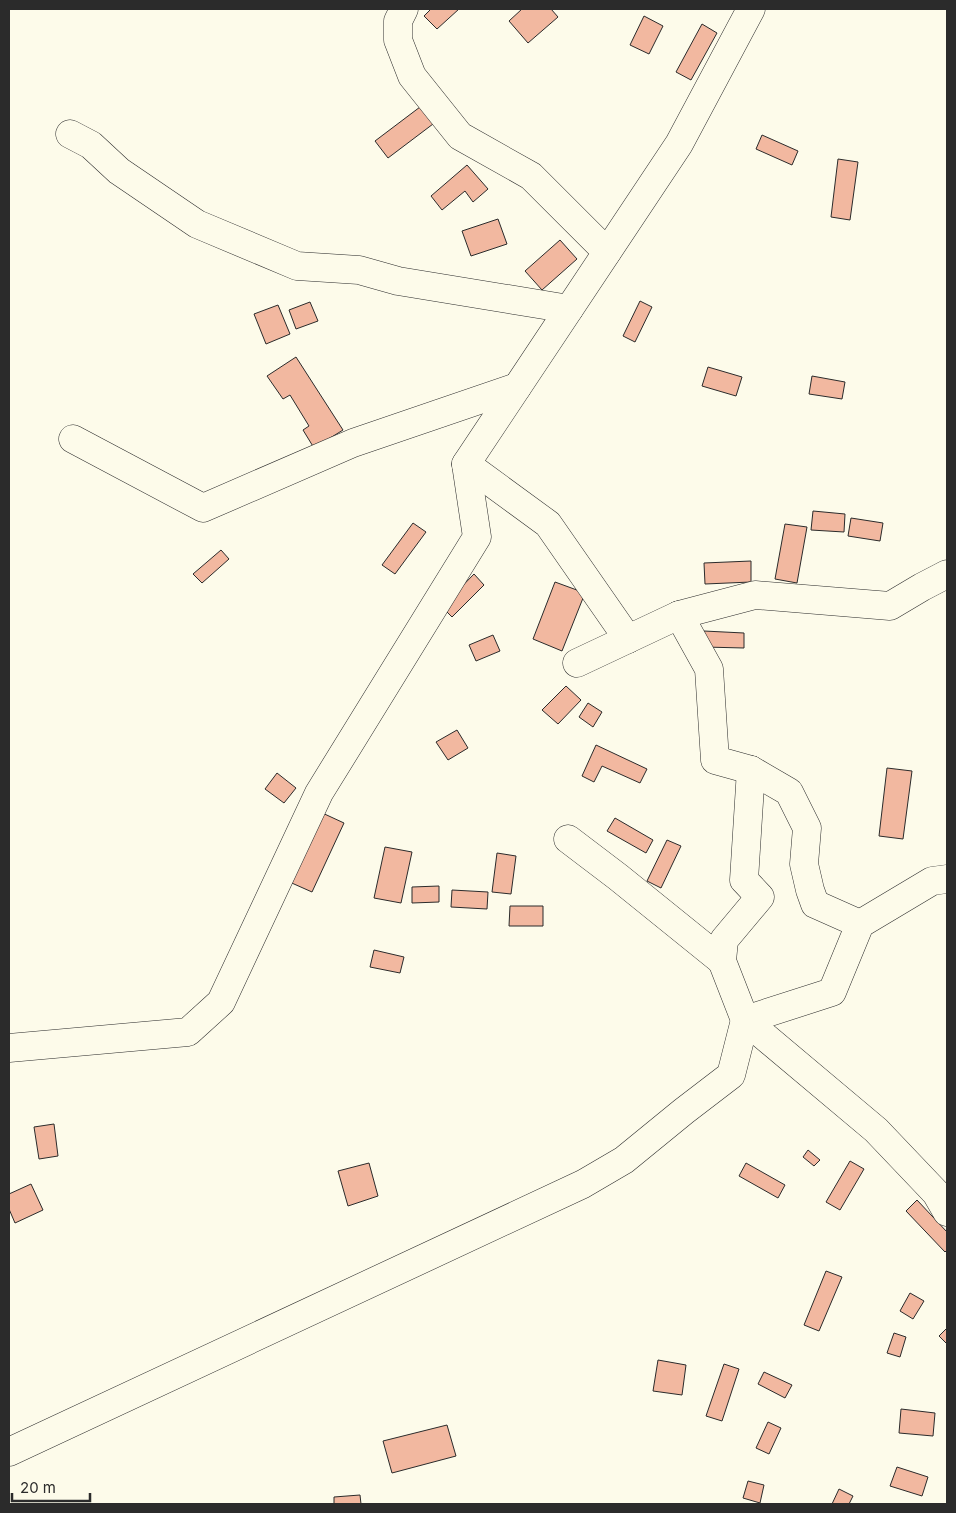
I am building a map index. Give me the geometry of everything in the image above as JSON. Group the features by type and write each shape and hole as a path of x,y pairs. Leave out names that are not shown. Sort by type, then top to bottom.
{"street":[{"path":"404,9 398,22 398,40 412,76 460,136 531,176 607,252"},
{"path":"9,1048 188,1032 221,1002 319,793 477,537 466,464 679,144 751,9"},
{"path":"70,134 91,145 119,171 197,224 297,266 359,270 398,281 569,309"},
{"path":"73,439 203,508 353,444 517,387"},
{"path":"466,464 548,524 628,639"},
{"path":"577,663 679,615 755,595 890,606 947,574"},
{"path":"679,615 709,669 715,760 751,770 789,792 807,828 804,864 815,904 860,924"},
{"path":"751,770 744,880 760,897 724,940 722,961 745,1020 876,1130 936,1193 947,1212"},
{"path":"568,839 722,961"},
{"path":"745,1020 832,992 860,924 932,881 947,880"},
{"path":"9,1452 592,1180 624,1160 731,1075 745,1020"}],"building":[{"path":"431,9 459,9 437,29 424,16"},
{"path":"522,9 551,9 558,17 528,43 509,21"},
{"path":"644,16 663,26 649,54 630,45"},
{"path":"702,24 717,33 691,80 676,72"},
{"path":"420,107 433,124 388,158 375,141"},
{"path":"762,135 798,151 792,165 756,149"},
{"path":"838,159 858,162 850,220 831,217"},
{"path":"467,165 488,189 473,202 465,191 442,210 431,196"},
{"path":"498,219 507,244 471,256 462,231"},
{"path":"560,240 577,259 542,290 525,271"},
{"path":"640,301 652,307 635,342 623,336"},
{"path":"310,302 318,321 296,329 289,310"},
{"path":"278,305 290,334 266,344 254,314"},
{"path":"296,357 343,430 314,448 303,430 309,426 290,395 283,399 267,376"},
{"path":"708,367 742,377 736,396 702,386"},
{"path":"812,376 845,382 842,399 809,394"},
{"path":"813,511 845,514 844,532 811,530"},
{"path":"851,518 883,523 880,541 848,536"},
{"path":"413,523 426,532 395,574 382,565"},
{"path":"785,524 807,527 797,583 775,579"},
{"path":"221,550 229,559 202,583 193,574"},
{"path":"751,561 751,582 705,584 704,563"},
{"path":"474,574 484,585 452,617 442,607"},
{"path":"555,582 585,593 562,651 533,639"},
{"path":"704,631 744,633 744,648 704,647"},
{"path":"493,635 500,651 476,661 469,645"},
{"path":"566,686 581,700 558,724 542,710"},
{"path":"588,703 602,712 593,727 579,717"},
{"path":"457,730 468,748 448,760 436,742"},
{"path":"596,745 647,769 640,783 602,766 594,782 582,776"},
{"path":"887,768 912,771 903,839 879,836"},
{"path":"277,773 296,788 284,803 265,789"},
{"path":"318,811 344,823 312,892 285,880"},
{"path":"615,818 653,840 646,853 607,831"},
{"path":"667,840 681,846 661,888 647,881"},
{"path":"385,847 412,852 401,903 374,898"},
{"path":"497,853 516,856 511,894 492,892"},
{"path":"439,886 439,902 412,903 412,887"},
{"path":"452,890 488,892 487,909 451,907"},
{"path":"510,906 543,906 543,926 509,926"},
{"path":"374,950 404,957 400,973 370,967"},
{"path":"54,1124 58,1156 39,1159 34,1127"},
{"path":"808,1150 820,1160 814,1166 803,1157"},
{"path":"850,1161 864,1169 840,1210 826,1202"},
{"path":"369,1163 378,1196 348,1206 338,1171"},
{"path":"746,1163 785,1185 778,1198 739,1176"},
{"path":"31,1184 43,1210 15,1223 9,1209 9,1194"},
{"path":"917,1200 947,1232 947,1250 945,1252 906,1211"},
{"path":"826,1271 842,1277 819,1331 804,1325"},
{"path":"910,1293 924,1301 913,1319 900,1311"},
{"path":"947,1328 947,1344 939,1336"},
{"path":"894,1333 906,1337 900,1357 887,1353"},
{"path":"658,1360 686,1365 682,1395 653,1391"},
{"path":"724,1364 739,1369 722,1421 706,1416"},
{"path":"764,1372 792,1385 785,1398 758,1384"},
{"path":"901,1409 935,1413 933,1436 899,1433"},
{"path":"768,1422 781,1428 769,1454 756,1448"},
{"path":"447,1425 456,1456 392,1473 383,1441"},
{"path":"897,1467 928,1477 922,1496 890,1486"},
{"path":"748,1481 764,1485 760,1503 743,1498"},
{"path":"839,1489 853,1496 849,1504 832,1504"},
{"path":"360,1495 361,1504 334,1504 334,1497"}]}
